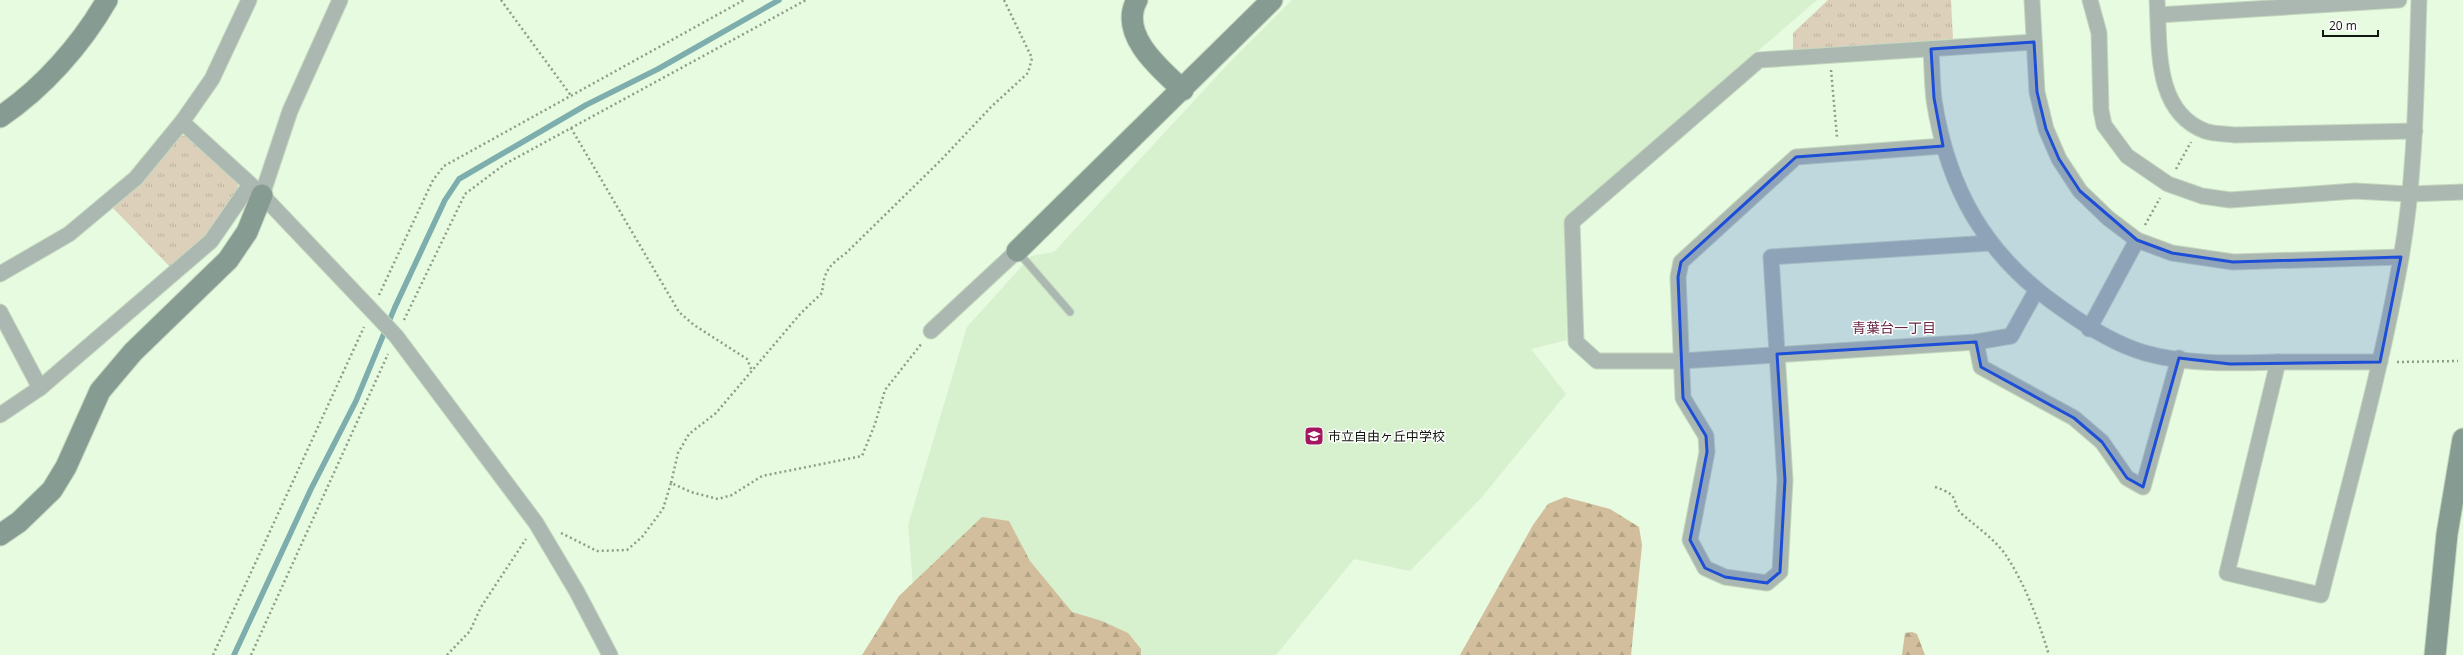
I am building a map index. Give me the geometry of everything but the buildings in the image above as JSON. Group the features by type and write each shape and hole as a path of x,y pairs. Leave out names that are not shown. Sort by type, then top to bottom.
{"street":[{"path":"0,117 13,108 58,66 107,0"},
{"path":"0,274 69,234 136,178 182,122 212,79 249,0"},
{"path":"0,535 19,522 52,490 66,467 100,391 133,352 228,260 247,232 256,190 340,0"},
{"path":"1138,0 1133,8 1132,22 1138,38 1155,64 1183,90"},
{"path":"931,331 1017,251 1183,90 1272,0"},
{"path":"2032,0 2037,92 2046,129 2059,159 2080,192 2108,218 2138,240 2172,253 2233,262 2401,257"},
{"path":"2090,0 2099,33 2101,110 2104,125 2127,156 2168,184 2202,196 2230,200 2355,191 2409,194 2461,192"},
{"path":"2399,0 2158,7 2161,74 2169,96 2182,115 2206,131 2235,135 2415,131"},
{"path":"2278,362 2227,573 2321,595 2380,362 2401,257 2415,131 2420,0"},
{"path":"2034,42 1759,60 1572,222 1576,342 1597,361 1680,361 1976,342 2011,336 2036,291"},
{"path":"1931,49 1934,98 1943,146 1964,198 1990,242 2013,270 2036,291 2089,329 2145,352 2230,364 2278,362 2380,362"},
{"path":"182,122 256,190 396,336 536,524 576,592 610,655"},
{"path":"1943,146 1796,157 1681,262 1678,277 1680,361 1683,398 1706,436 1707,452 1690,540 1705,568 1725,577 1767,583 1780,572 1785,480 1771,257 1990,242"},
{"path":"0,415 40,388 211,241 256,190"},
{"path":"2089,329 2138,240"},
{"path":"0,312 40,388"},
{"path":"1976,342 1981,367 2074,418 2102,442 2127,478 2143,487 2179,358"},
{"path":"2435,655 2447,534 2463,439"}],"lane":[{"path":"1017,251 1070,312"}],"path":[{"path":"502,0 572,97"},
{"path":"213,655 372,311 434,180 444,166 572,97 744,0"},
{"path":"251,655 396,336 464,194 505,164 806,0"},
{"path":"447,655 470,631 481,607 536,524 563,533 597,551 627,550 642,537 663,509 672,483 678,453 689,434 716,413 801,313 822,293 823,277 832,262 850,248 941,160 992,106 1028,73 1032,58 1004,0"},
{"path":"1830,56 1838,154"},
{"path":"571,128 679,312 694,325 747,359 752,371"},
{"path":"672,483 691,492 718,499 732,495 762,476 862,456 875,424 885,390 931,331"},
{"path":"2380,362 2458,361"},
{"path":"1935,487 1948,491 1954,497 1962,514 1974,522 2007,557 2033,611 2049,655"}],"highlighted area":[{"path":"2034,42 2037,92 2046,129 2059,159 2080,191 2137,240 2172,253 2233,262 2401,257 2380,362 2230,364 2179,358 2143,487 2127,478 2102,442 2074,418 1981,367 1976,342 1777,354 1785,480 1780,572 1767,583 1725,577 1705,568 1690,540 1707,452 1706,436 1683,398 1678,277 1681,262 1796,157 1943,146 1934,98 1931,49"}],"shaded area":[{"path":"1292,0 1817,0 1564,218 1567,340 1531,349 1566,394 1482,497 1410,571 1354,559 1276,655 968,655 917,632 908,525 967,327 1031,256 1054,252 1229,63"}],"green space":[{"path":"1828,0 1951,0 1953,39 1793,50 1793,33"},
{"path":"189,135 238,184 236,195 222,218 201,241 171,268 113,208 180,136"},
{"path":"1565,497 1610,509 1639,527 1642,545 1631,655 1460,655 1533,525 1548,504"},
{"path":"982,517 1009,521 1030,561 1072,612 1102,621 1128,633 1141,649 1141,655 862,655 899,596"},
{"path":"1912,632 1917,634 1925,655 1902,655 1905,633"}],"waterway":[{"path":"234,655 311,489 356,401 395,307 445,200 459,179 586,105 658,69 779,0"}],"place":[{"name":"市立自由ヶ丘中学校","path":"1314,436"}],"district":[{"name":"青葉台一丁目","path":"1894,328"}]}
